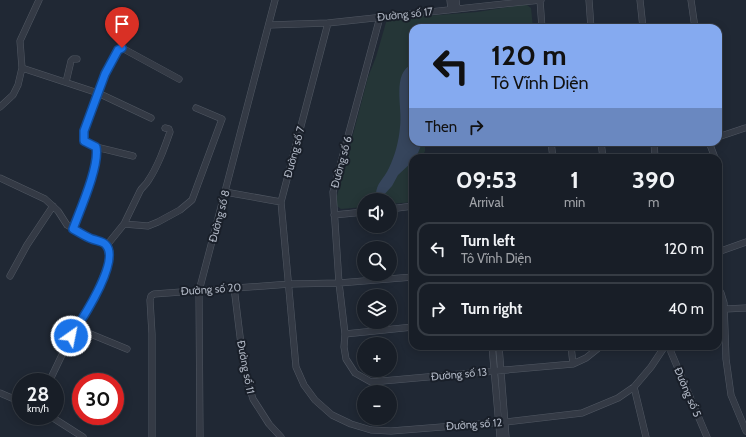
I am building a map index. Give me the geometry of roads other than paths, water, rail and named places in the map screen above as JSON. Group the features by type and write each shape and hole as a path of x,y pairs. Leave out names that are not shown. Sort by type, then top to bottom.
{"street":[{"path":"0,107 13,94 18,85 22,68 20,41 39,0"},
{"name":"Đường số 8","path":"200,437 199,291 276,0"},
{"path":"450,0 454,9"},
{"path":"454,9 456,0"},
{"path":"540,0 542,24"},
{"name":"Đường số 17","path":"269,25 328,23 540,0"},
{"path":"589,0 591,24"},
{"path":"640,0 643,24"},
{"path":"691,0 694,24"},
{"name":"Đường số 6","path":"345,334 339,283 333,192 380,17"},
{"name":"Đường số 7","path":"290,284 281,202 328,23"},
{"path":"133,156 96,147 84,141 84,131 105,74 121,47 179,79"},
{"path":"66,82 71,62 73,59 77,59"},
{"path":"22,68 98,94 152,118"},
{"path":"124,224 148,226 180,210 192,200 222,119 196,108"},
{"path":"107,245 124,224 140,191 147,183 160,160 170,132 169,129 165,128"},
{"path":"722,136 745,128"},
{"path":"73,229 93,173 97,153 96,147"},
{"path":"0,178 45,199 62,219 73,229 91,239 107,245 110,252 110,260 97,292 71,336 53,373"},
{"path":"225,192 281,202"},
{"path":"10,276 27,244 52,206"},
{"path":"397,208 409,207"},
{"path":"334,215 357,213"},
{"path":"722,251 746,242"},
{"name":"Đường số 20","path":"152,437 151,296 154,294 162,292 199,291 234,287 339,283 409,277"},
{"name":"Đường số 12","path":"290,284 296,368 304,385 315,400 332,415 351,424 371,430 391,431 498,423 582,413 618,398 634,387 662,350"},
{"name":"Đường số 11","path":"234,287 244,369 252,399 281,437"},
{"path":"722,296 725,309 726,359 730,395 746,431"},
{"path":"725,309 746,308"},
{"path":"345,334 409,326"},
{"path":"76,328 127,349"},
{"name":"Đường số 13","path":"345,334 344,347 346,359 355,373 371,382 573,364 586,358 596,350"},
{"path":"492,350 500,437"},
{"path":"500,350 506,437"},
{"path":"571,350 573,364"},
{"name":"Đường số 5","path":"671,350 707,437"},
{"path":"634,387 646,437"},
{"path":"0,393 12,398"},
{"path":"64,425 83,437"}],"water":[{"path":"409,66 409,146 421,146 418,154 409,154 409,165 398,175 392,186 386,193 376,193 377,187 391,163 399,137 401,119 399,91 402,75 406,68"}]}
